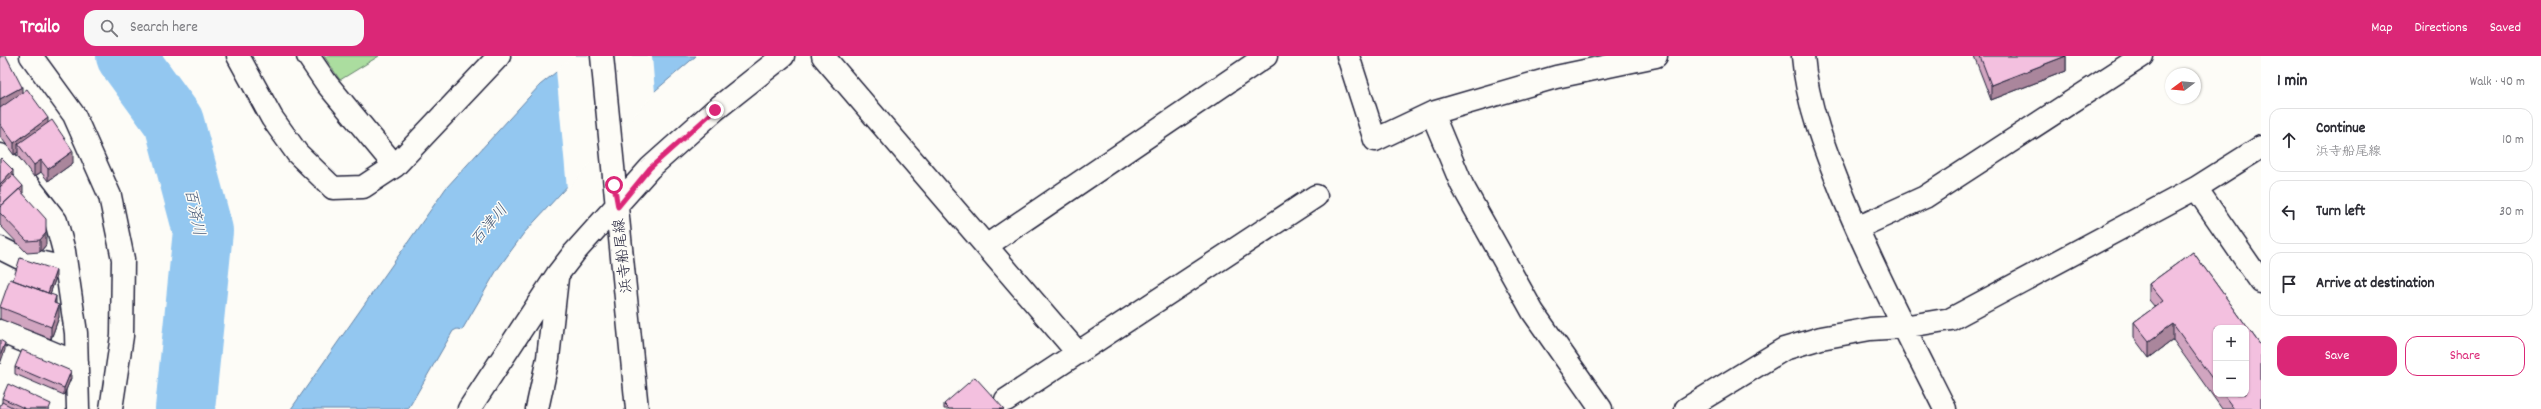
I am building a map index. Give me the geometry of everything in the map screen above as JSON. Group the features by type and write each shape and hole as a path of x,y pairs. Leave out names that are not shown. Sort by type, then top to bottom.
{"street":[{"path":"31,56 74,115 110,196 123,259 122,336 111,409"},
{"path":"238,56 272,118 297,153 333,188 363,187 395,166 499,56"},
{"path":"308,56 327,84 395,166"},
{"name":"浜寺船尾線","path":"602,56 637,409"},
{"path":"469,409 557,275 574,253 618,207 650,168 715,110 783,56"},
{"path":"823,56 1077,352"},
{"path":"986,246 1266,56"},
{"path":"1348,56 1375,140 1432,113 1556,77 1656,56"},
{"path":"1803,56 1804,73 1824,149 1857,228 1944,409"},
{"path":"1857,228 1925,197 2141,56"},
{"path":"1432,113 1462,185 1533,312 1601,409"},
{"path":"1686,409 1784,349 1820,338 1856,331 1904,327 1951,319 2196,188 2261,147"},
{"path":"0,155 22,177 56,221 66,268 76,333 78,409"},
{"path":"2196,188 2261,282"},
{"path":"1006,400 1316,196"},
{"path":"0,248 20,258 66,268"},
{"path":"537,409 548,358 557,275"},
{"path":"0,331 77,363"}],"green space":[{"path":"324,56 379,56 340,80"}],"water":[{"name":"石津川","path":"576,56 696,56 656,90 524,233 497,270 462,330 457,329 453,331 408,409 291,409 446,188 540,85"}],"pier":[{"path":"572,56 652,56 655,93 567,189 556,70"}],"building":[{"path":"0,56 6,56 22,87 0,99"},
{"path":"1980,56 2066,56 1991,85"},
{"path":"27,89 48,118 14,143 0,124 0,108"},
{"path":"52,120 73,151 48,169 41,160 34,165 18,144"},
{"path":"1,158 13,170 0,184 0,159"},
{"path":"13,175 23,186 0,207 0,187"},
{"path":"19,189 46,219 46,233 40,240 27,241 0,213 0,207"},
{"path":"2193,252 2246,325 2213,325 2213,380 2173,324 2149,341 2134,322 2163,301 2149,284"},
{"path":"20,258 56,270 48,293 13,280"},
{"path":"10,279 56,296 54,303 59,305 51,327 0,307"},
{"path":"2249,329 2261,346 2261,409 2234,409 2225,397 2249,397"},
{"path":"0,340 5,343 0,356"},
{"path":"22,350 71,371 64,388 15,367"},
{"path":"975,377 1004,409 949,409 944,404"},
{"path":"8,384 51,404 49,409 26,409 2,398"},
{"path":"2,402 16,409 0,409"}],"waterway":[{"name":"百済川","path":"126,56 174,122 203,231 185,409"}],"route":[{"path":"614,185 618,207 650,168 715,110"}]}
